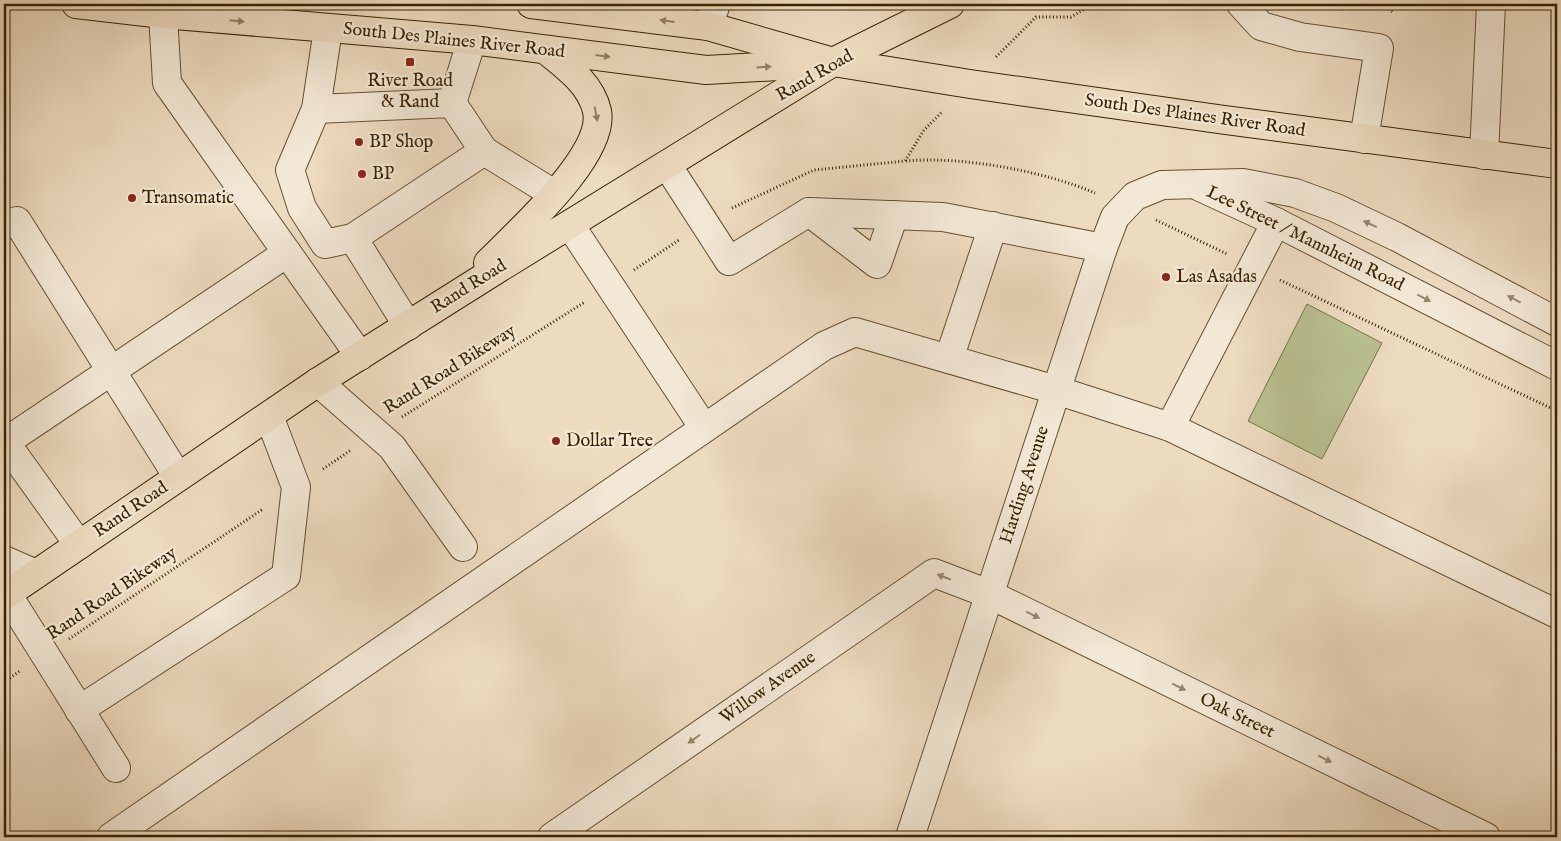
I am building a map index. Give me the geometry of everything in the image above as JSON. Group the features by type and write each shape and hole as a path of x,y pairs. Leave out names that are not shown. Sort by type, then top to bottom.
{"main road":[{"name":"South Des Plaines River Road","path":"76,4 328,29 472,40 706,70 833,62"},
{"name":"Rand Road","path":"6,595 318,382 833,62 950,4"},
{"name":"South Des Plaines River Road","path":"545,5 712,15 833,62 1054,97 1557,164"},
{"path":"459,294 573,174 585,155 598,124 596,110 588,91 573,72 546,50"}],"street":[{"path":"1241,4 1261,26 1300,37 1379,48 1364,139"},
{"path":"1484,155 1491,4"},
{"path":"164,14 167,83 360,356"},
{"path":"328,29 316,109 290,170 302,208 325,244 353,238 484,151"},
{"path":"452,104 472,40"},
{"path":"316,109 452,104"},
{"path":"452,104 484,151 554,194"},
{"path":"667,165 729,261 809,212 943,217 1103,248"},
{"name":"Lee Street / Mannheim Road","path":"1192,183 1276,222 1557,366"},
{"name":"Lee Street / Mannheim Road","path":"1192,183 1243,183 1295,193 1336,208 1397,237 1557,322"},
{"name":"Harding Avenue","path":"910,837 1103,248 1115,218 1135,196 1162,185 1192,183"},
{"path":"809,212 877,264 894,215"},
{"path":"4,224 17,221 178,477"},
{"path":"1170,427 1276,222"},
{"path":"570,225 704,428"},
{"path":"949,359 993,226"},
{"path":"353,238 408,326"},
{"path":"79,545 4,442 287,253"},
{"path":"110,837 824,346 855,332 1056,390 1170,427 1557,614"},
{"path":"318,382 392,447 463,547"},
{"path":"79,710 286,576 296,487 270,416"},
{"path":"4,560 36,574"},
{"name":"Willow Avenue","path":"552,837 934,573 989,594"},
{"name":"Oak Street","path":"989,594 1486,837"},
{"path":"6,595 116,768"}],"path":[{"path":"1036,17 1071,17 1093,4"},
{"path":"1384,4 1392,12"},
{"name":"Rand Road Bikeway","path":"4,682 376,433 611,286 705,223 742,203 814,170 905,162 924,130"}],"green space":[{"path":"1307,304 1382,343 1322,459 1248,421"}],"place":[{"name":"River Road & Rand","path":"410,62"},
{"name":"BP Shop","path":"359,142"},
{"name":"BP","path":"362,174"},
{"name":"Transomatic","path":"132,198"},
{"name":"Las Asadas","path":"1166,277"},
{"name":"Dollar Tree","path":"556,441"}]}
